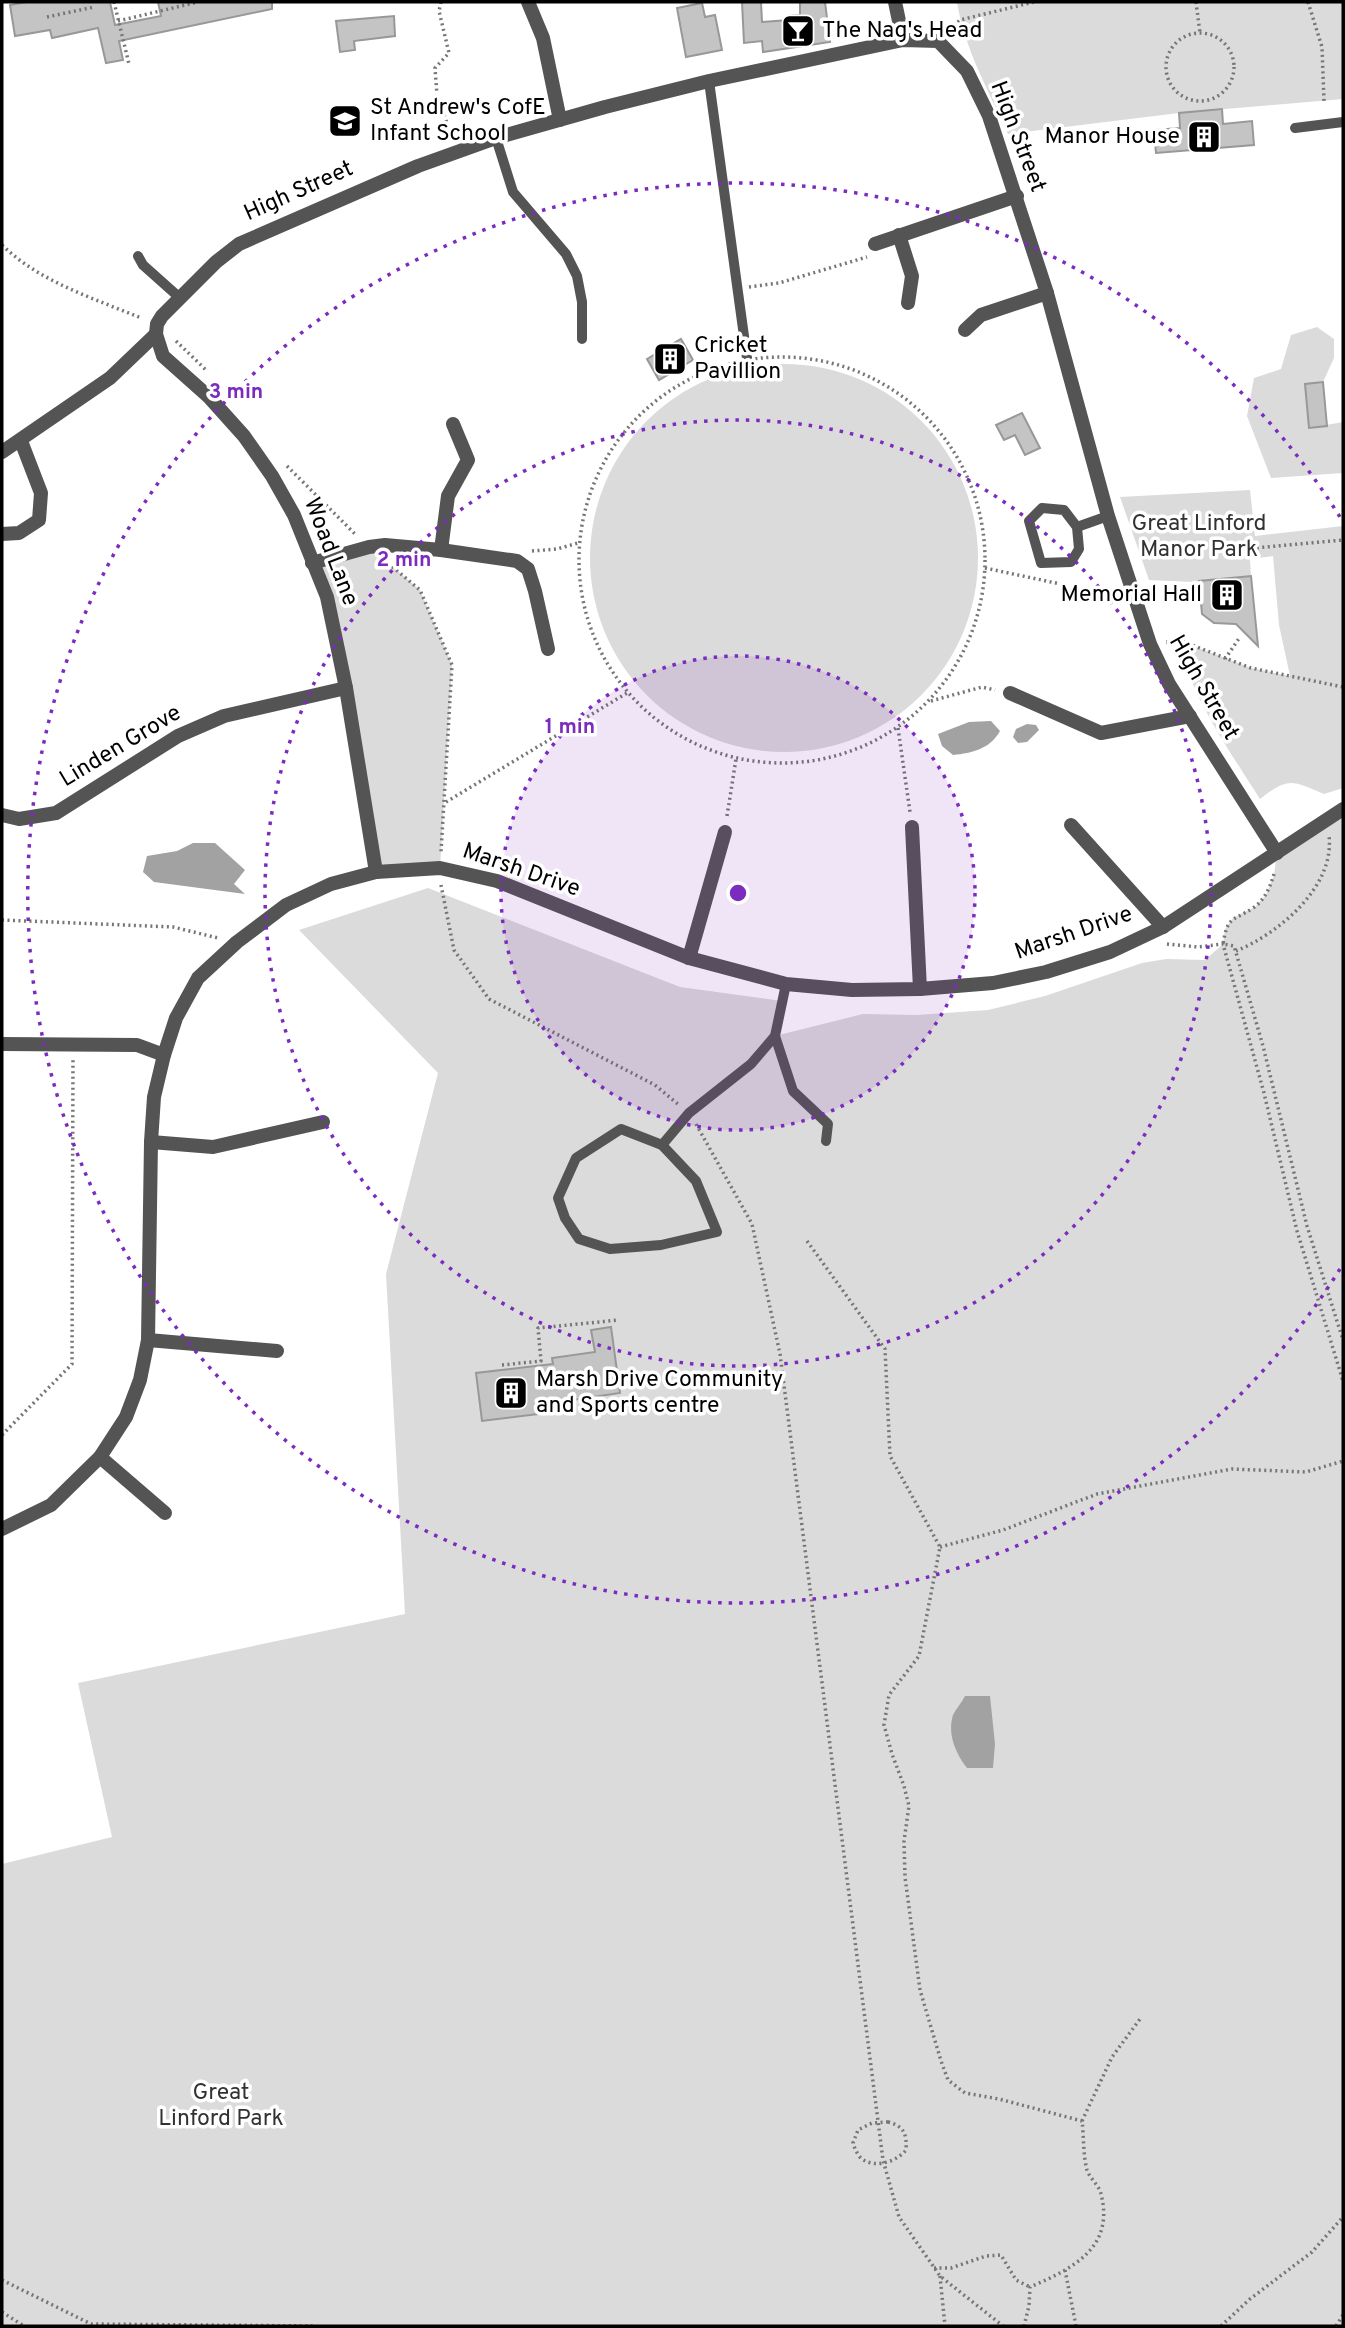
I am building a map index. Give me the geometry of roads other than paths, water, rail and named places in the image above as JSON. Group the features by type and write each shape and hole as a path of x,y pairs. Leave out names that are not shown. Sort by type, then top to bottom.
{"street":[{"path":"528,2 543,38 560,120"},
{"path":"895,2 903,40"},
{"name":"High Street","path":"2,452 110,378 157,329 180,298 216,262 239,244 393,177 495,138 709,81 903,40 938,41 967,71 989,116 1017,197 1108,516 1150,644 1169,684 1277,853"},
{"path":"875,244 1017,197"},
{"path":"899,235 912,276 908,303"},
{"path":"965,330 981,315 1046,293"},
{"name":"Woad Lane","path":"157,329 163,356 209,397 244,436 272,475 294,515 327,597 376,872"},
{"path":"441,550 448,496 468,460 453,424"},
{"path":"2,534 19,533 39,520 41,492 20,441"},
{"path":"312,563 385,545 517,561 528,569 536,591 548,649"},
{"name":"Linden Grove","path":"2,815 19,819 56,813 178,736 224,716 345,688"},
{"path":"1010,693 1101,733 1190,716"},
{"name":"Marsh Drive","path":"2,1529 51,1505 100,1457 126,1417 140,1380 148,1340 151,1142 154,1097 164,1055 176,1018 198,978 237,942 286,905 331,884 376,872 440,868 497,881 689,958 786,984 852,990 993,984 1046,972 1110,951 1163,927 1343,809"},
{"path":"1071,825 1163,927"},
{"path":"912,827 920,989"},
{"path":"689,958 725,832"},
{"path":"2,1044 137,1045 164,1055"},
{"path":"151,1142 213,1147 323,1122"},
{"path":"148,1340 277,1351"},
{"path":"100,1457 165,1513"}],"lane":[{"path":"709,81 747,358"},
{"path":"1295,128 1343,122"},
{"path":"495,138 513,192 566,254 577,276 582,302 582,339"},
{"path":"138,256 143,265 180,298"},
{"path":"1042,508 1064,510 1077,527 1079,550 1071,562 1041,564 1029,521 1042,508"},
{"path":"1077,527 1108,516"},
{"path":"662,1145 690,1113 751,1064 775,1036 786,984"},
{"path":"775,1036 793,1090 828,1124 826,1141"},
{"path":"621,1129 662,1145 696,1181 717,1233 661,1245 610,1249 579,1239 565,1218 558,1198 576,1158 621,1129"}],"place":[{"name":"The Nag's Head","path":"798,31"},
{"name":"St Andrew's CofE Infant School","path":"345,121"},
{"name":"Manor House","path":"1204,137"},
{"name":"Cricket Pavillion","path":"670,359"},
{"name":"Memorial Hall","path":"1227,595"},
{"name":"Marsh Drive Community and Sports centre","path":"511,1393"}],"park label":[{"name":"Great Linford Manor Park","path":"1199,537"},
{"name":"Great Linford Park","path":"221,2106"}]}
